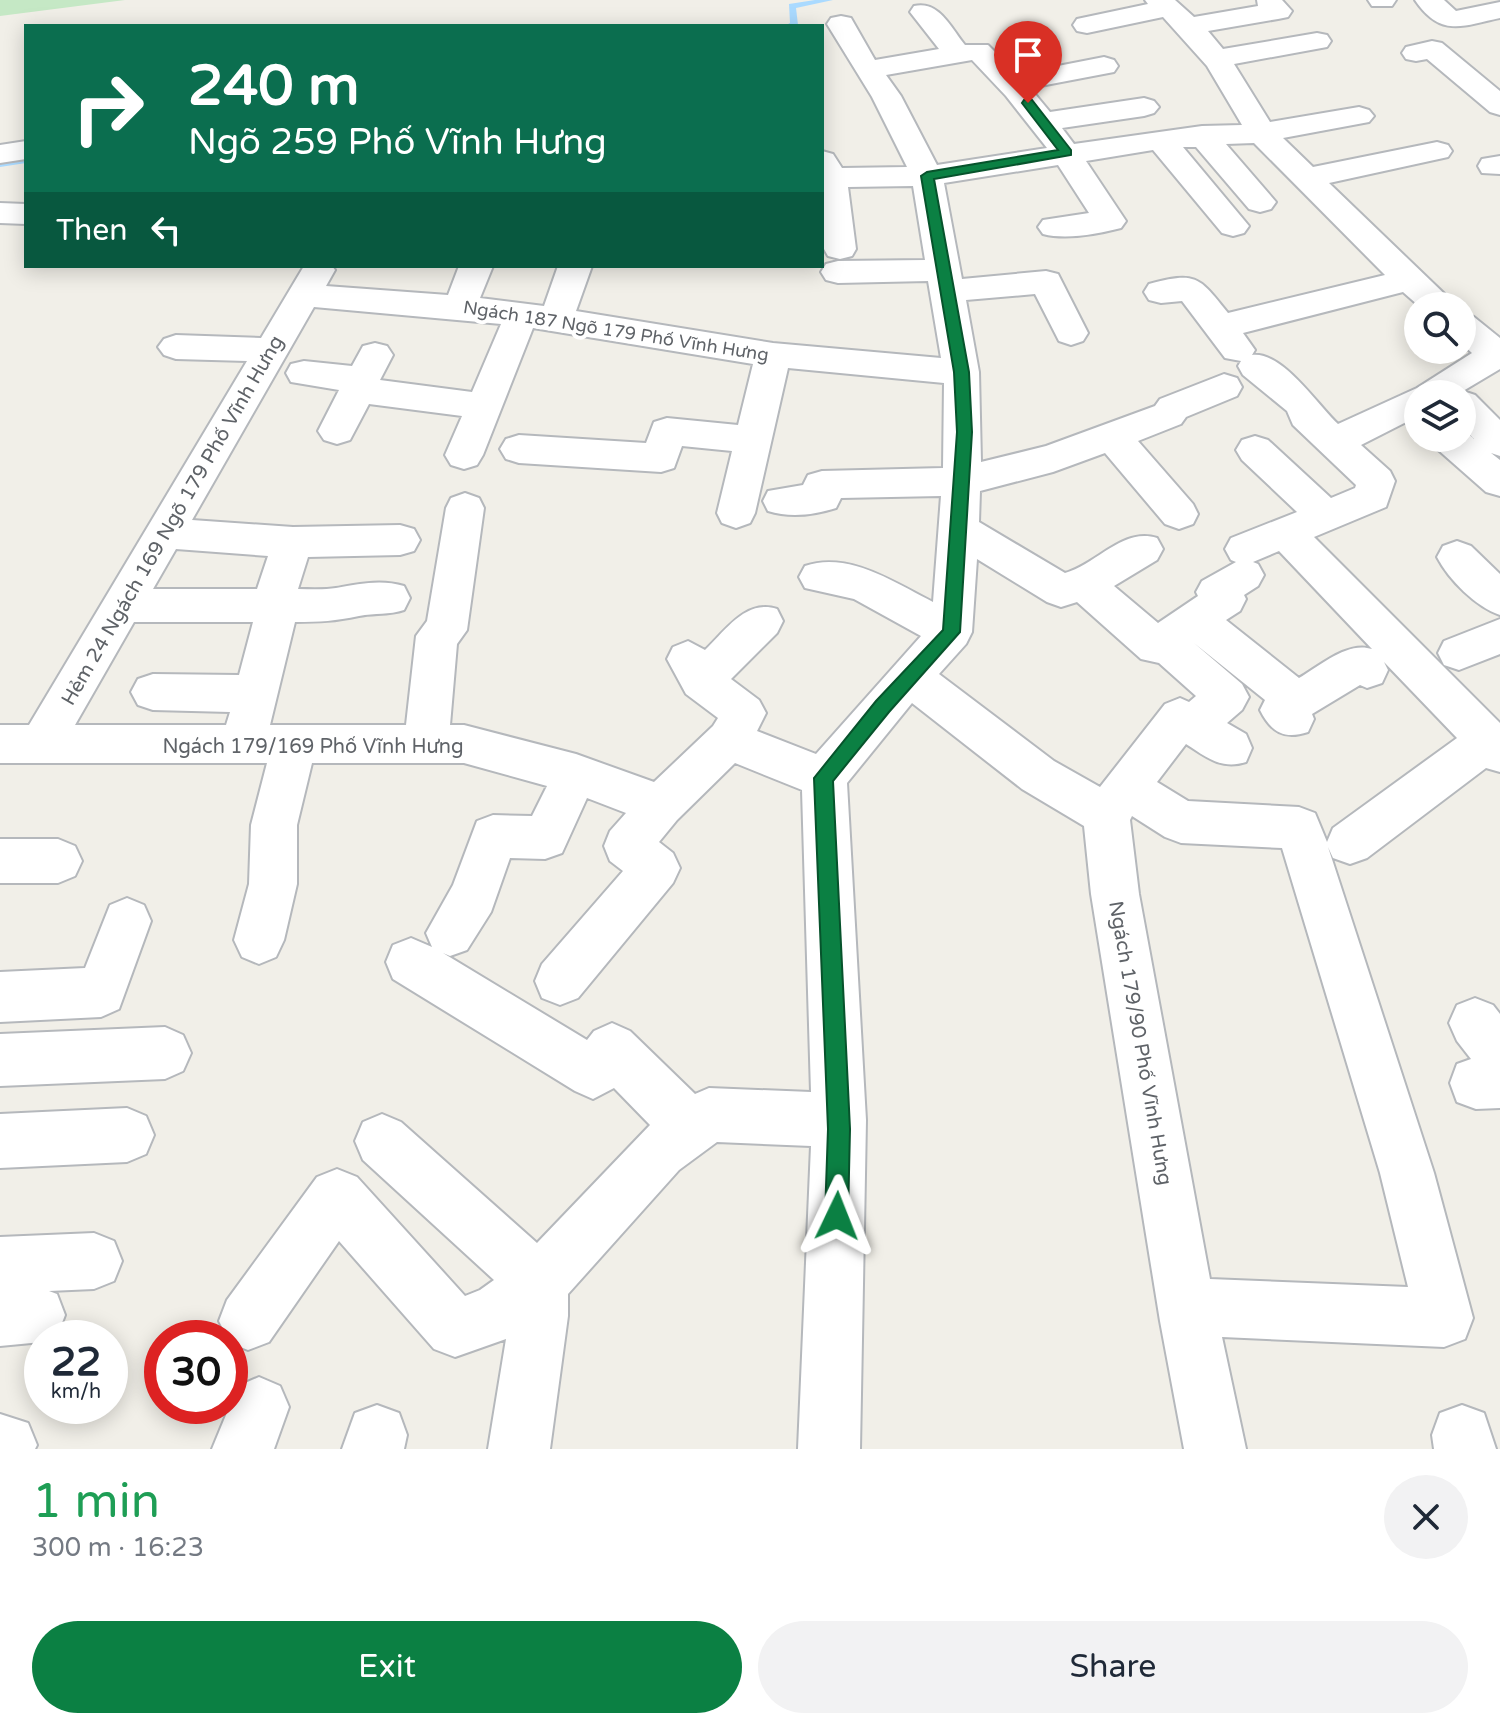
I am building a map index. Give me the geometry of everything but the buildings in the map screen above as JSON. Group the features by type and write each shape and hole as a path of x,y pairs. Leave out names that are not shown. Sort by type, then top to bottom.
{"street":[{"path":"1428,0 1450,20 1500,10"},
{"path":"1087,25 1174,8 1278,11 1269,2"},
{"path":"1174,8 1243,97 1261,133 1423,292"},
{"path":"924,12 958,55"},
{"path":"829,1449 839,1120 824,778 951,632 964,432 961,372 927,176 886,96 841,24"},
{"path":"1215,59 1317,41"},
{"path":"1006,47 1026,81 1044,122 1053,156 1054,210 1064,246 1056,247 1078,292"},
{"path":"1416,53 1432,49 1500,106"},
{"path":"867,70 978,51 1026,81 1104,66"},
{"path":"1044,122 1144,107"},
{"path":"1071,333 1046,282 839,261 825,172 927,176 1160,140 1261,133 1359,116"},
{"path":"1202,135 1260,202"},
{"path":"1160,140 1233,226"},
{"path":"1306,178 1437,151"},
{"path":"1053,156 1110,221 1054,210"},
{"path":"0,213 24,214"},
{"path":"945,274 1032,257"},
{"path":"349,299 371,268"},
{"path":"460,307 475,268"},
{"path":"464,455 484,406 574,268"},
{"path":"1219,327 1409,280"},
{"name":"Ngách 187 Ngõ 179 Phố Vĩnh Hưng","path":"312,281 349,299 460,307 773,355 961,372"},
{"name":"Hẻm 24 Ngách 169 Ngõ 179 Phố Vĩnh Hưng","path":"20,744 124,606 312,281"},
{"path":"1084,584 1156,647 1210,592 1285,532 1372,497 1376,481 1306,416 1304,406 1242,371 1219,327 1191,289 1161,292"},
{"path":"1461,380 1499,354 1476,336"},
{"path":"176,347 272,350"},
{"path":"736,513 773,355"},
{"path":"782,501 822,498 822,485 882,481 960,482 1053,458 1112,436 1178,425 1173,408 1242,371"},
{"path":"304,373 365,375 484,406"},
{"path":"337,431 365,375"},
{"path":"1334,442 1404,412"},
{"path":"1476,426 1500,442"},
{"path":"519,449 661,458 667,431 753,440"},
{"path":"1112,436 1179,514"},
{"path":"1255,450 1326,516"},
{"path":"1465,452 1500,482"},
{"path":"426,745 437,636 446,630 465,508"},
{"path":"959,529 1061,591 1084,584 1143,549"},
{"path":"1285,532 1494,747 1350,843"},
{"path":"164,533 293,542 400,540"},
{"path":"243,745 276,592 293,542"},
{"path":"1457,557 1500,599"},
{"path":"819,577 862,584 951,632"},
{"path":"1210,592 1292,713 1361,663 1367,670"},
{"path":"1116,802 1180,717 1211,737 1227,697 1210,592"},
{"path":"124,606 343,605 350,600 390,598"},
{"path":"560,981 656,868 627,846 661,805 729,740 744,713 695,670 762,621"},
{"path":"1459,653 1500,636"},
{"path":"910,677 1038,775 1181,822 1299,828 1407,1173 1444,1318 1187,1307"},
{"path":"153,692 256,694"},
{"path":"729,740 824,778"},
{"name":"Ngách 179/169 Phố Vĩnh Hưng","path":"20,744 464,744 576,774 661,805"},
{"path":"259,940 273,884 274,825 294,746"},
{"path":"576,774 545,838 493,836 474,896 431,947 593,1073 612,1049 691,1128"},
{"name":"Ngách 179/90 Phố Vĩnh Hưng","path":"1116,802 1115,894 1215,1449"},
{"path":"0,861 58,861"},
{"path":"0,997 101,992 127,921"},
{"path":"0,1060 165,1053"},
{"path":"248,1321 337,1197 455,1328 496,1314 539,1283 660,1151 709,1115 839,1120"},
{"path":"0,1141 127,1135"},
{"path":"382,1141 539,1283 539,1316 519,1449"},
{"path":"0,1265 94,1261"}],"green space":[{"path":"0,0 125,0 0,16"}],"waterway":[{"path":"794,24 792,6 829,0"},
{"path":"0,164 24,160"}],"route":[{"path":"837,1216 839,1129 824,778 883,706 951,632 964,432 961,372 927,176 1067,153 1028,103"}]}
